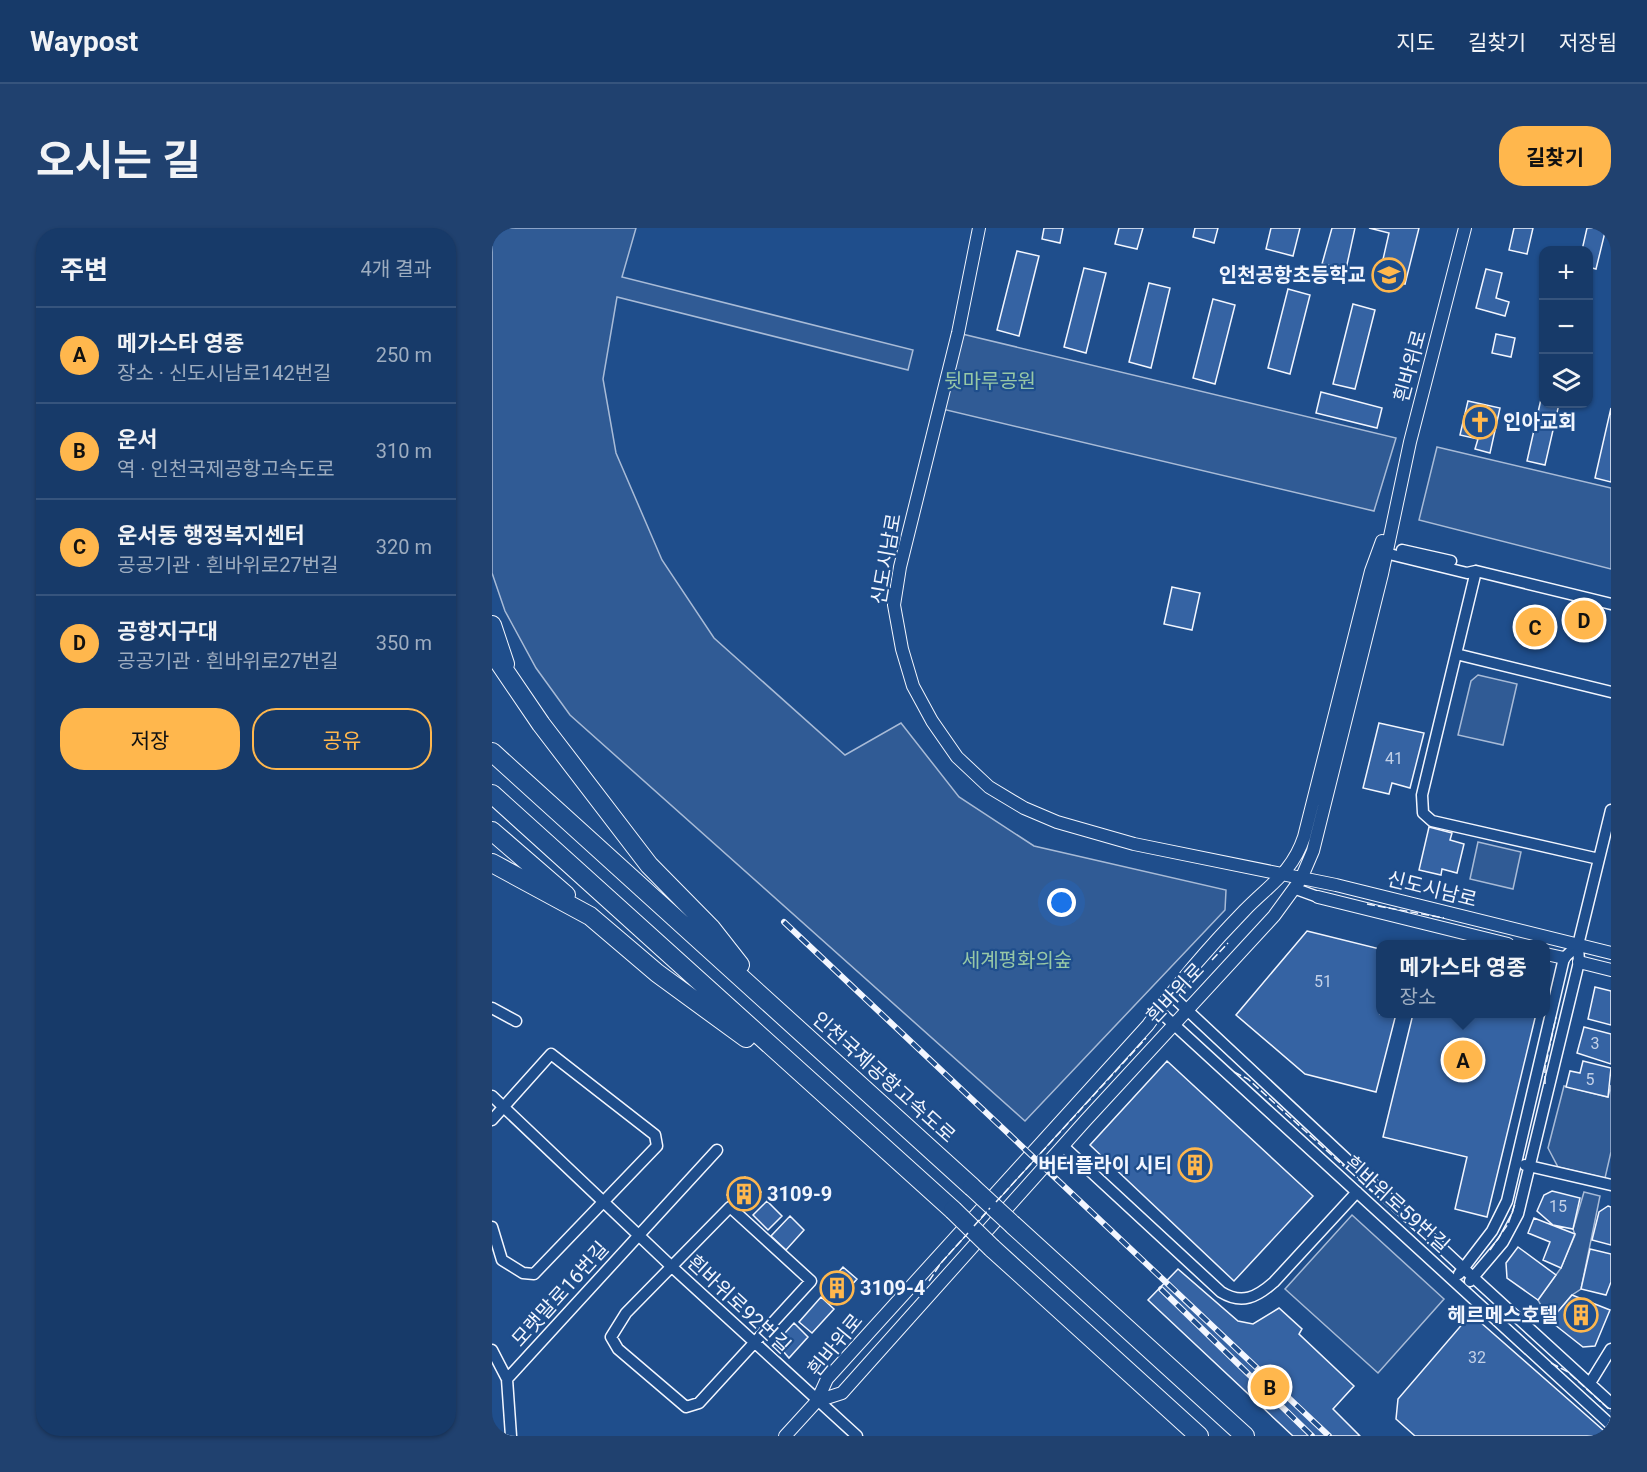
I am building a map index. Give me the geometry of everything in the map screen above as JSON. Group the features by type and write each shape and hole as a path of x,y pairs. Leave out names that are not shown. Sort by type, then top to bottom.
{"highway":[{"path":"492,625 507,672"},
{"path":"492,652 541,724 649,865 711,928 770,1003"},
{"name":"인천국제공항고속도로","path":"492,752 1245,1436"},
{"path":"492,794 1199,1436"},
{"path":"492,831 657,973 824,1095"},
{"path":"492,863 590,916"}],"street":[{"name":"신도시남로","path":"979,228 958,333 900,567 894,605 902,649 913,686 932,721 957,757 989,787 1024,808 1057,822 1118,840 1243,868 1298,884 1611,953"},
{"name":"흰바위로","path":"817,1401 842,1393 1174,1023 1274,916 1298,884 1313,851 1383,549 1465,228"},
{"name":"흰바위로","path":"784,1436 817,1401 827,1379 1125,1050 1170,994 1246,909 1280,879 1305,837 1371,571 1383,549"},
{"path":"1383,549 1469,566 1476,571 1611,604"},
{"path":"1476,571 1422,795 1423,813 1432,821 1599,859"},
{"path":"1456,654 1611,692"},
{"path":"1463,1289 1490,1259 1513,1226 1580,962 1578,945 1611,810"},
{"name":"신도시남로","path":"1298,884 1318,897 1488,940"},
{"path":"1550,1018 1564,958 1578,945"},
{"path":"1550,955 1611,970"},
{"name":"흰바위로59번길","path":"1170,994 1611,1403"},
{"path":"492,1008 516,1021"},
{"name":"흰바위로59번길","path":"1158,1010 1611,1425"},
{"path":"1454,1280 1501,1216 1516,1163 1550,1018"},
{"name":"모랫말로16번길","path":"492,1120 551,1054 655,1135 657,1146 534,1274 523,1273 502,1260 492,1227"},
{"path":"492,1096 603,1203 639,1234"},
{"path":"1063,1146 1221,1292 1237,1299 1244,1300 1260,1294 1274,1282 1357,1192"},
{"name":"모랫말로16번길","path":"507,1379 717,1150"},
{"path":"1516,1163 1611,1185"},
{"path":"730,1207 811,1281 756,1344 699,1403 686,1407 618,1349 611,1337 626,1313 730,1207"},
{"name":"흰바위로92번길","path":"639,1234 857,1436"},
{"path":"1590,1383 1611,1349"},
{"path":"492,1350 507,1379 511,1436"}],"shaded area":[{"name":"세계평화의숲","path":"492,228 636,228 622,277 913,350 908,370 617,297 603,379 616,453 662,560 714,638 845,755 901,723 959,797 1034,846 1226,890 1225,910 1025,1121 570,715 536,668 505,611 492,573"},
{"name":"뒷마루공원","path":"958,333 1396,438 1374,511 938,408"},
{"path":"1437,447 1611,488 1611,569 1419,520"},
{"path":"1478,675 1517,684 1503,745 1458,735 1471,681"},
{"path":"1478,842 1521,852 1513,889 1470,879"},
{"path":"1611,1085 1611,1152 1605,1178 1558,1167 1548,1148 1564,1086 1608,1097"},
{"path":"1584,1192 1600,1196 1581,1289 1572,1295 1550,1321 1538,1300 1561,1268 1575,1235 1573,1229"},
{"path":"1352,1215 1444,1299 1378,1373 1285,1289"}],"building":[{"path":"1044,228 1063,228 1060,243 1042,239"},
{"path":"1119,228 1143,228 1137,249 1115,244"},
{"path":"1195,228 1218,228 1214,243 1193,237"},
{"path":"1271,228 1300,228 1293,256 1266,249"},
{"path":"1332,228 1355,228 1346,269 1322,264"},
{"path":"1369,228 1419,228 1405,284 1379,277 1389,233"},
{"path":"1514,228 1533,228 1527,254 1509,250"},
{"path":"1587,228 1606,228 1596,269 1593,268 1593,246 1583,246"},
{"path":"1017,251 1039,256 1019,336 997,330"},
{"path":"1084,268 1106,273 1086,353 1064,347"},
{"path":"1486,269 1502,273 1496,298 1509,302 1505,316 1476,308"},
{"path":"1149,283 1170,288 1151,368 1129,362"},
{"path":"1288,289 1310,295 1290,374 1268,368"},
{"path":"1213,299 1235,305 1215,384 1193,378"},
{"path":"1353,304 1375,310 1355,389 1333,384"},
{"path":"1496,334 1515,338 1511,357 1492,353"},
{"path":"1321,392 1382,408 1377,428 1316,413"},
{"path":"1468,401 1500,408 1490,453 1475,449 1478,439 1460,435"},
{"path":"1539,408 1558,408 1545,465 1527,461"},
{"path":"1611,408 1611,482 1595,478"},
{"path":"1172,587 1200,593 1192,630 1164,624"},
{"path":"1379,723 1424,733 1410,788 1392,783 1389,794 1363,788"},
{"path":"1429,827 1452,833 1450,840 1464,844 1457,873 1442,869 1441,875 1419,870"},
{"path":"1307,931 1376,948 1376,1018 1395,1018 1376,1092 1305,1074 1236,1015"},
{"path":"1595,987 1611,991 1611,1025 1588,1019"},
{"path":"1412,1018 1535,1018 1487,1217 1455,1209 1467,1157 1383,1137"},
{"path":"1584,1027 1611,1034 1611,1064 1577,1053"},
{"name":"버터플라이 시티","path":"1167,1061 1313,1196 1234,1281 1090,1145"},
{"path":"1583,1061 1611,1068 1608,1097 1566,1087 1570,1071 1580,1073"},
{"name":"3109-9","path":"745,1177 761,1192 743,1211 727,1195"},
{"path":"1552,1191 1580,1198 1573,1229 1553,1225 1537,1211 1544,1195"},
{"path":"767,1201 782,1216 768,1230 753,1215"},
{"path":"1608,1206 1611,1207 1611,1245 1592,1240 1599,1212"},
{"path":"790,1216 804,1230 786,1250 771,1236"},
{"path":"1534,1218 1575,1234 1561,1268 1543,1260 1550,1242 1528,1233"},
{"path":"1518,1247 1556,1275 1538,1300 1507,1278 1506,1263"},
{"path":"1590,1249 1611,1254 1611,1282 1606,1295 1581,1289"},
{"name":"3109-4","path":"843,1267 857,1279 835,1304 821,1292"},
{"path":"1178,1269 1238,1321 1253,1324 1279,1308 1302,1329 1299,1334 1354,1386 1333,1409 1360,1436 1293,1436 1148,1300"},
{"name":"헤르메스호텔","path":"1572,1295 1610,1310 1595,1346 1583,1347 1550,1321"},
{"path":"821,1297 834,1309 812,1333 799,1322"},
{"path":"1471,1314 1610,1436 1415,1436 1396,1419 1398,1399"},
{"path":"794,1323 808,1337 789,1358 776,1343"}],"railway":[{"path":"784,922 1329,1436"},
{"path":"1161,1289 1312,1436"}],"fence":[{"path":"1367,904 1444,918"},
{"path":"1212,960 1228,943"},
{"path":"1545,1084 1545,1068 1556,1017"},
{"path":"996,1202 1146,1038"},
{"path":"1234,1072 1248,1079 1436,1250"},
{"path":"1490,1250 1508,1224 1515,1204"},
{"path":"974,1226 990,1208"},
{"path":"929,1281 941,1263 968,1233"},
{"path":"1551,1363 1568,1372 1611,1411"}],"place":[{"name":"인천공항초등학교","path":"1389,275"},
{"name":"인아교회","path":"1480,422"},
{"name":"공항지구대","path":"1584,620"},
{"name":"운서동 행정복지센터","path":"1535,627"},
{"name":"메가스타 영종","path":"1463,1060"},
{"name":"버터플라이 시티","path":"1195,1165"},
{"name":"3109-9","path":"744,1194"},
{"name":"3109-4","path":"837,1288"},
{"name":"헤르메스호텔","path":"1581,1315"},
{"name":"운서","path":"1270,1387"}]}
